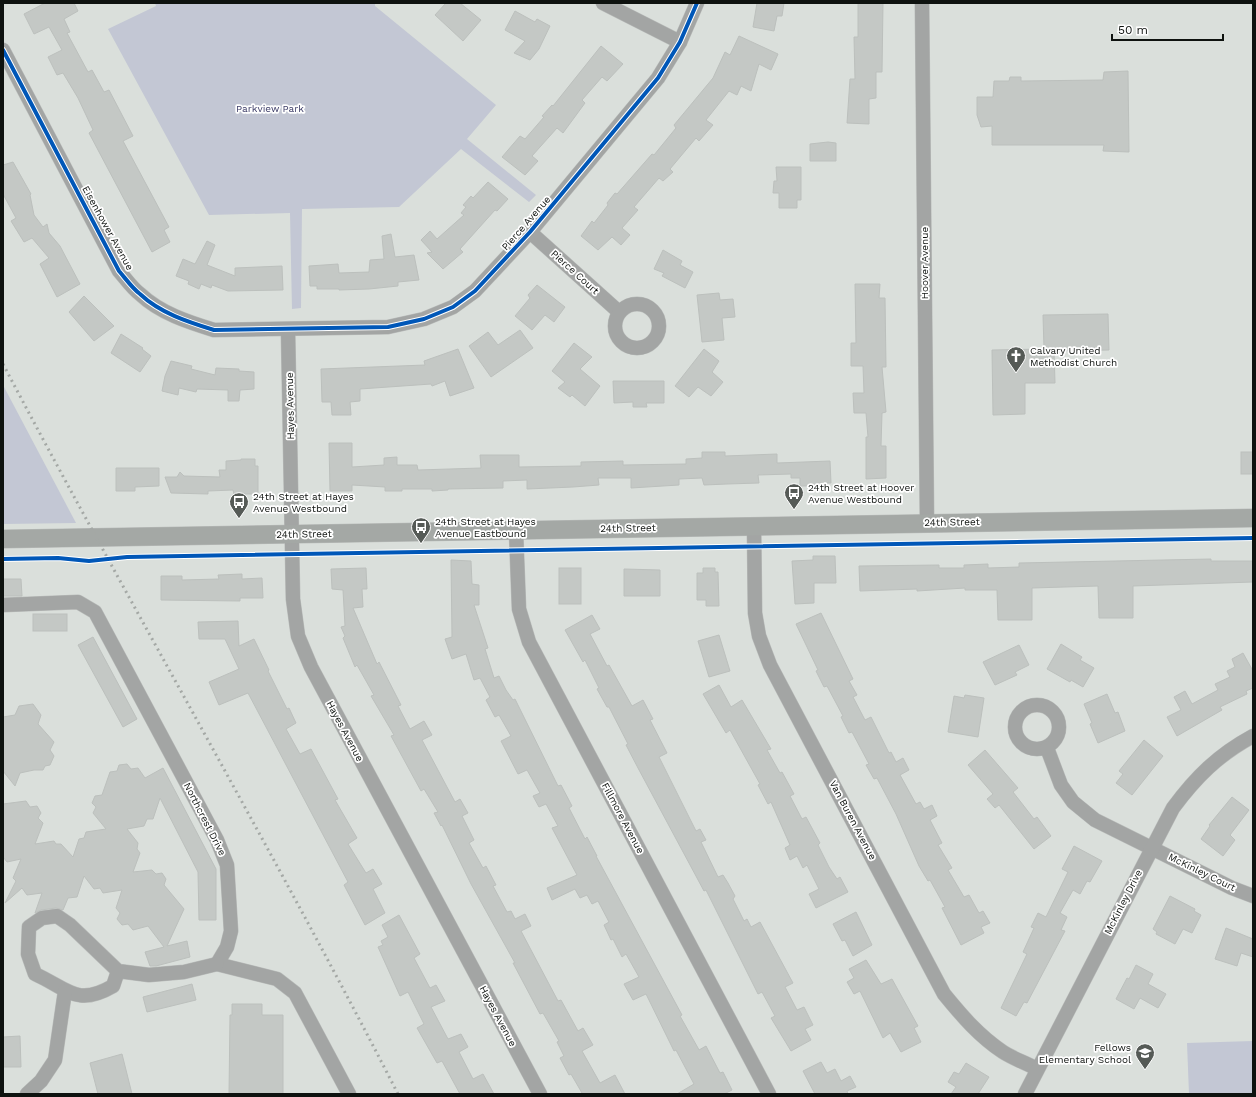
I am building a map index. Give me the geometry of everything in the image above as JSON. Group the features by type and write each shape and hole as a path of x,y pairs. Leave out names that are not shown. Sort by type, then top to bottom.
{"main road":[{"name":"24th Street","path":"3,539 1253,518"}],"street":[{"path":"603,3 680,42"},
{"name":"Pierce Avenue","path":"288,330 388,327 424,319 453,307 475,291 530,232 658,78 680,42 697,3"},
{"name":"Hoover Avenue","path":"922,3 927,523"},
{"name":"Eisenhower Avenue","path":"3,50 119,271 140,294 162,311 187,322 214,330 288,330"},
{"name":"Pierce Court","path":"530,232 619,312"},
{"name":"Hayes Avenue","path":"288,330 293,599 298,636 311,666 540,1094"},
{"name":"Van Buren Avenue","path":"754,526 755,613 759,636 770,665 944,994 961,1016 980,1035 1005,1053 1037,1069"},
{"name":"Fillmore Avenue","path":"516,531 519,609 529,642 769,1094"},
{"name":"Northcrest Drive","path":"3,605 78,602 95,612 217,840 227,865 231,931 227,947 217,964"},
{"name":"McKinley Drive","path":"1025,1094 1172,808 1191,783 1214,761 1253,736"},
{"name":"McKinley Court","path":"1046,748 1061,785 1073,802 1095,820 1232,888 1253,896"},
{"path":"118,971 113,986 98,995 80,996 65,991 35,974 28,954 29,927 42,918 57,916 70,925 118,971 149,975 184,972 217,964 277,979 295,993 349,1094"},
{"path":"27,1094 41,1081 55,1060 65,991"}],"green space":[{"name":"Parkview Park","path":"155,3 375,3 375,6 496,105 467,139 536,195 529,202 461,149 399,207 302,209 301,308 292,309 290,213 209,215 108,29 156,6"},
{"path":"3,385 76,523 3,524"},
{"path":"1253,1041 1253,1094 1189,1094 1187,1043"}],"building":[{"path":"45,3 74,3 78,11 64,19 70,32 67,33 88,72 92,70 104,92 109,90 133,136 123,141 169,227 164,230 170,242 152,252 89,133 93,130 78,98 63,73 57,75 48,57 62,50 49,27 34,34 24,14"},
{"path":"446,3 460,3 481,20 463,41 435,15"},
{"path":"757,3 784,3 782,16 777,16 774,31 753,27"},
{"path":"858,3 883,3 882,72 876,72 876,98 869,99 869,124 847,123 850,79 855,79 854,37 858,37"},
{"path":"515,11 535,22 537,19 550,26 539,49 530,60 514,53 525,41 505,30"},
{"path":"739,36 778,54 771,70 759,64 751,91 741,86 737,95 729,91 706,120 713,125 699,141 696,138 670,169 673,172 663,181 659,178 634,207 638,210 622,228 630,235 621,245 612,237 598,250 581,236 592,221 594,223 615,193 617,194 652,154 654,155 676,128 674,125 713,78 725,52 730,55"},
{"path":"601,46 623,64 607,81 602,77 582,100 585,103 563,133 557,128 532,156 538,161 525,175 502,157 520,136 525,139 544,117 542,116 552,105 553,106"},
{"path":"1128,71 1129,152 1103,151 1104,145 992,145 992,126 981,127 977,115 977,97 993,97 994,81 1009,81 1010,77 1021,77 1021,81 1103,80 1104,72"},
{"path":"828,142 836,143 836,161 810,161 810,144"},
{"path":"13,162 31,194 34,215 43,227 47,224 49,233 60,246 80,284 57,297 40,264 49,258 32,238 24,242 11,221 16,218 3,194 3,165"},
{"path":"776,167 801,167 801,200 797,200 797,208 779,208 779,193 773,193 774,181 777,181"},
{"path":"488,182 508,199 497,211 495,210 460,249 463,252 443,269 427,253 432,252 421,240 430,231 437,239 464,215 461,213 466,207 463,205 471,196 473,198"},
{"path":"391,234 395,257 414,255 419,280 398,282 398,286 369,289 317,289 317,286 310,286 309,266 338,264 339,273 369,272 370,260 384,259 382,236"},
{"path":"207,241 215,245 207,265 235,276 235,268 282,266 283,290 228,291 212,285 211,288 201,284 199,289 188,284 189,281 176,276 183,259 195,264"},
{"path":"663,250 682,261 680,265 693,272 685,288 662,276 664,273 654,269"},
{"path":"855,284 880,284 879,298 885,298 886,367 882,367 886,412 882,413 881,446 886,446 886,478 866,479 866,437 868,437 866,413 854,413 853,393 864,393 863,366 851,366 851,343 856,343"},
{"path":"537,285 565,307 554,322 545,315 532,330 515,316 530,298 528,295"},
{"path":"719,293 720,300 733,299 735,317 722,318 724,340 702,342 697,295"},
{"path":"84,296 114,326 94,341 69,312"},
{"path":"1108,314 1109,350 1054,351 1055,383 1025,383 1025,414 993,415 992,350 1044,349 1043,315"},
{"path":"520,330 533,348 491,377 469,346 488,332 498,345"},
{"path":"121,334 143,348 142,349 151,356 140,372 111,353"},
{"path":"574,343 592,357 580,369 600,386 585,406 572,395 570,397 558,388 565,382 552,371"},
{"path":"458,349 474,388 450,396 445,381 432,386 431,384 360,389 360,401 350,402 351,415 332,415 331,402 322,402 321,369 425,365 424,361"},
{"path":"704,349 719,361 712,372 723,382 711,396 698,387 689,397 675,386"},
{"path":"171,361 192,366 191,369 215,375 216,368 239,369 239,371 254,372 254,389 240,390 239,401 228,401 228,390 197,389 196,392 179,388 178,395 162,391 165,376"},
{"path":"613,381 664,381 664,403 646,403 647,407 633,407 633,402 614,403"},
{"path":"329,443 352,443 352,467 384,465 384,458 397,457 397,465 417,465 418,470 481,468 480,455 519,455 519,467 581,466 581,462 623,461 623,465 686,464 686,459 702,458 702,452 725,452 725,456 777,454 777,463 830,461 831,483 818,483 818,486 800,486 800,478 791,478 791,474 758,475 759,483 704,485 702,478 679,479 679,485 631,488 631,478 598,478 599,485 573,487 527,489 527,480 503,481 503,488 448,489 432,491 432,489 402,489 402,491 385,491 385,487 352,485 352,491 330,491"},
{"path":"1241,452 1253,452 1253,474 1241,474"},
{"path":"255,459 255,466 258,466 258,494 234,494 233,490 208,491 208,494 171,493 165,477 177,477 180,472 184,476 220,477 219,470 226,470 226,461"},
{"path":"116,468 159,468 159,486 135,487 135,491 116,491"},
{"path":"813,556 835,556 836,583 814,583 814,603 795,604 792,561 813,560"},
{"path":"1211,559 1211,561 1253,561 1253,582 1133,586 1133,618 1099,618 1098,586 1032,588 1032,620 998,620 997,590 965,590 965,588 917,591 917,589 860,591 859,566 939,565 939,568 964,568 964,565 988,564 988,568 1019,567 1019,563"},
{"path":"451,560 471,561 472,584 479,585 479,605 474,605 488,648 485,649 494,678 499,676 506,690 513,700 515,699 558,786 561,785 572,806 569,808 585,839 587,837 682,1015 680,1016 699,1050 706,1046 720,1073 723,1072 732,1090 724,1094 677,1094 694,1084 676,1050 674,1051 646,994 633,1000 624,984 639,977 626,954 622,957 613,939 611,940 604,925 609,922 598,901 592,904 587,895 580,898 575,889 552,900 547,888 577,875 552,828 558,826 546,804 539,807 533,796 540,793 527,770 518,774 501,741 511,736 499,715 495,717 486,700 490,697 480,678 474,680 466,654 452,659 445,639 452,637"},
{"path":"366,568 367,589 362,589 363,607 353,608 377,664 379,662 401,705 398,706 410,729 424,721 432,735 422,740 455,802 460,799 468,813 462,816 474,840 469,843 483,868 486,866 496,885 493,886 507,912 511,911 515,919 525,914 531,926 521,931 558,1001 561,1000 578,1031 583,1028 593,1045 582,1051 600,1083 615,1075 625,1094 580,1094 582,1093 571,1074 569,1075 560,1058 564,1056 557,1042 559,1041 543,1013 540,1014 513,963 515,963 471,884 442,825 441,826 434,813 438,812 424,789 421,791 391,736 394,735 371,696 374,695 357,665 355,667 343,638 345,636 341,627 345,626 343,590 332,589 331,569"},
{"path":"559,568 581,568 581,604 559,604"},
{"path":"703,568 715,568 715,572 718,572 719,606 706,606 706,600 697,600 697,573 703,573"},
{"path":"624,569 660,570 660,596 624,596"},
{"path":"242,574 242,579 262,578 263,598 240,598 240,601 161,600 161,576 182,576 182,580 219,579 218,575"},
{"path":"3,579 21,579 22,596 3,596"},
{"path":"821,613 853,679 849,681 857,695 853,697 865,720 871,717 889,753 891,752 896,762 903,758 909,770 900,775 916,804 920,802 924,809 932,805 937,816 930,820 942,843 938,845 952,868 948,870 964,897 969,895 979,913 983,911 990,923 981,927 984,933 961,945 942,908 945,907 930,880 928,881 919,866 896,814 877,778 874,779 866,765 869,764 852,732 849,733 841,717 843,716 827,686 824,687 816,671 818,670 796,624"},
{"path":"33,614 67,614 67,631 33,631"},
{"path":"592,615 600,629 590,634 607,666 609,665 632,706 643,700 653,719 650,720 667,753 659,757 696,831 700,829 706,840 701,842 718,877 723,875 728,883 735,896 733,899 744,921 747,919 751,927 760,922 793,983 785,987 797,1010 804,1007 813,1025 805,1029 811,1040 791,1051 771,1018 775,1016 762,992 758,994 706,890 704,891 638,768 626,745 628,744 609,707 607,707 597,689 599,688 585,660 583,662 565,630"},
{"path":"238,621 239,646 254,639 287,709 289,708 296,723 286,729 300,754 311,749 338,799 335,800 357,838 348,844 366,873 373,869 382,884 373,889 385,913 365,925 344,885 348,882 248,693 219,705 209,682 239,669 225,639 199,639 198,622"},
{"path":"719,635 730,671 709,677 698,641"},
{"path":"93,637 137,719 123,727 78,645"},
{"path":"1061,644 1082,657 1080,660 1094,668 1083,687 1071,680 1070,682 1047,669"},
{"path":"1019,645 1029,665 1015,672 1017,675 995,685 983,662"},
{"path":"1243,653 1253,671 1253,688 1246,691 1247,694 1220,707 1222,710 1177,736 1167,717 1181,710 1174,697 1185,691 1192,704 1218,690 1215,684 1230,677 1227,671 1235,667 1232,659"},
{"path":"719,685 731,707 742,700 771,749 767,750 780,773 782,772 794,794 790,796 802,819 806,817 820,843 818,845 829,867 837,879 840,877 848,892 816,908 809,894 819,889 807,865 803,868 797,856 790,860 785,848 790,845 771,802 768,804 758,785 760,784 730,730 726,733 703,694"},
{"path":"1107,694 1115,713 1118,712 1125,731 1098,743 1084,704"},
{"path":"965,695 984,698 978,737 948,732 954,696 964,698"},
{"path":"33,704 41,715 38,724 54,742 50,750 54,756 50,765 45,766 43,770 20,773 15,786 3,771 3,717 15,715 19,706"},
{"path":"1144,740 1163,756 1132,795 1116,783 1123,774 1119,771"},
{"path":"985,750 1018,788 1013,792 1034,819 1037,817 1051,836 1034,849 999,805 995,808 987,799 993,794 968,765"},
{"path":"127,764 131,769 138,768 145,778 163,768 216,869 216,920 199,920 198,872 160,798 153,819 147,819 144,826 127,829 138,843 137,849 140,853 133,872 152,870 156,874 162,873 166,879 164,885 184,909 167,946 187,941 190,957 156,966 150,966 145,952 164,947 148,926 133,930 128,924 122,925 117,919 120,913 116,908 122,890 103,893 100,888 94,889 84,876 77,897 68,898 63,910 56,908 41,910 35,913 42,893 27,895 22,888 5,903 16,881 13,878 21,859 7,862 3,857 3,804 26,801 30,807 37,806 41,813 38,818 43,823 35,844 54,841 56,844 61,844 73,857 79,839 84,838 86,832 106,829 93,813 96,807 92,803 95,796 102,795 110,772 117,771 119,765"},
{"path":"1232,797 1249,810 1230,835 1235,840 1223,856 1201,839 1210,826 1209,825"},
{"path":"1074,846 1102,861 1090,882 1087,881 1080,894 1073,890 1060,913 1067,917 1061,930 1065,931 1027,1003 1024,1002 1016,1016 1001,1008 1027,954 1023,952 1034,928 1031,927 1038,913 1046,917 1068,872 1062,869"},
{"path":"1170,896 1195,909 1194,911 1201,915 1192,933 1183,929 1175,944 1156,934 1157,932 1153,929"},
{"path":"856,912 872,945 853,956 845,940 842,941 833,924"},
{"path":"399,915 420,954 414,958 430,988 436,985 445,1001 431,1007 448,1039 461,1034 468,1047 459,1052 473,1079 483,1074 494,1094 460,1094 442,1061 437,1063 417,1028 424,1024 408,992 400,996 378,947 383,945 381,941 388,937 382,925"},
{"path":"1226,928 1253,939 1253,957 1241,953 1237,966 1215,959"},
{"path":"866,960 881,984 892,979 918,1026 914,1028 921,1042 901,1052 890,1033 883,1038 860,991 854,994 847,982 854,978 849,969"},
{"path":"1136,965 1153,974 1148,984 1166,994 1158,1008 1140,998 1134,1009 1116,999"},
{"path":"192,984 196,1000 147,1012 143,997"},
{"path":"232,1004 262,1004 262,1015 283,1015 283,1094 229,1094 230,1015 232,1015"},
{"path":"20,1036 21,1067 3,1067 3,1037"},
{"path":"122,1054 132,1094 98,1094 90,1063"},
{"path":"821,1062 827,1073 835,1069 841,1081 850,1076 856,1087 847,1091 848,1094 815,1094 803,1071"},
{"path":"966,1063 989,1077 978,1094 951,1094 956,1087 948,1082 954,1072 959,1074"}],"railway":[{"path":"3,364 101,547 252,820 398,1094"}],"cycle path":[{"path":"3,50 119,271 134,289 156,307 194,324 214,330 388,327 424,319 453,307 475,291 530,232 658,78 680,42 697,3"},
{"path":"3,559 58,558 89,561 127,557 1253,538"}],"place":[{"name":"Calvary United Methodist Church","path":"1016,373"},
{"name":"24th Street at Hoover Avenue Westbound","path":"794,510"},
{"name":"24th Street at Hayes Avenue Westbound","path":"239,519"},
{"name":"24th Street at Hayes Avenue Eastbound","path":"421,544"},
{"name":"Fellows Elementary School","path":"1145,1070"}]}
